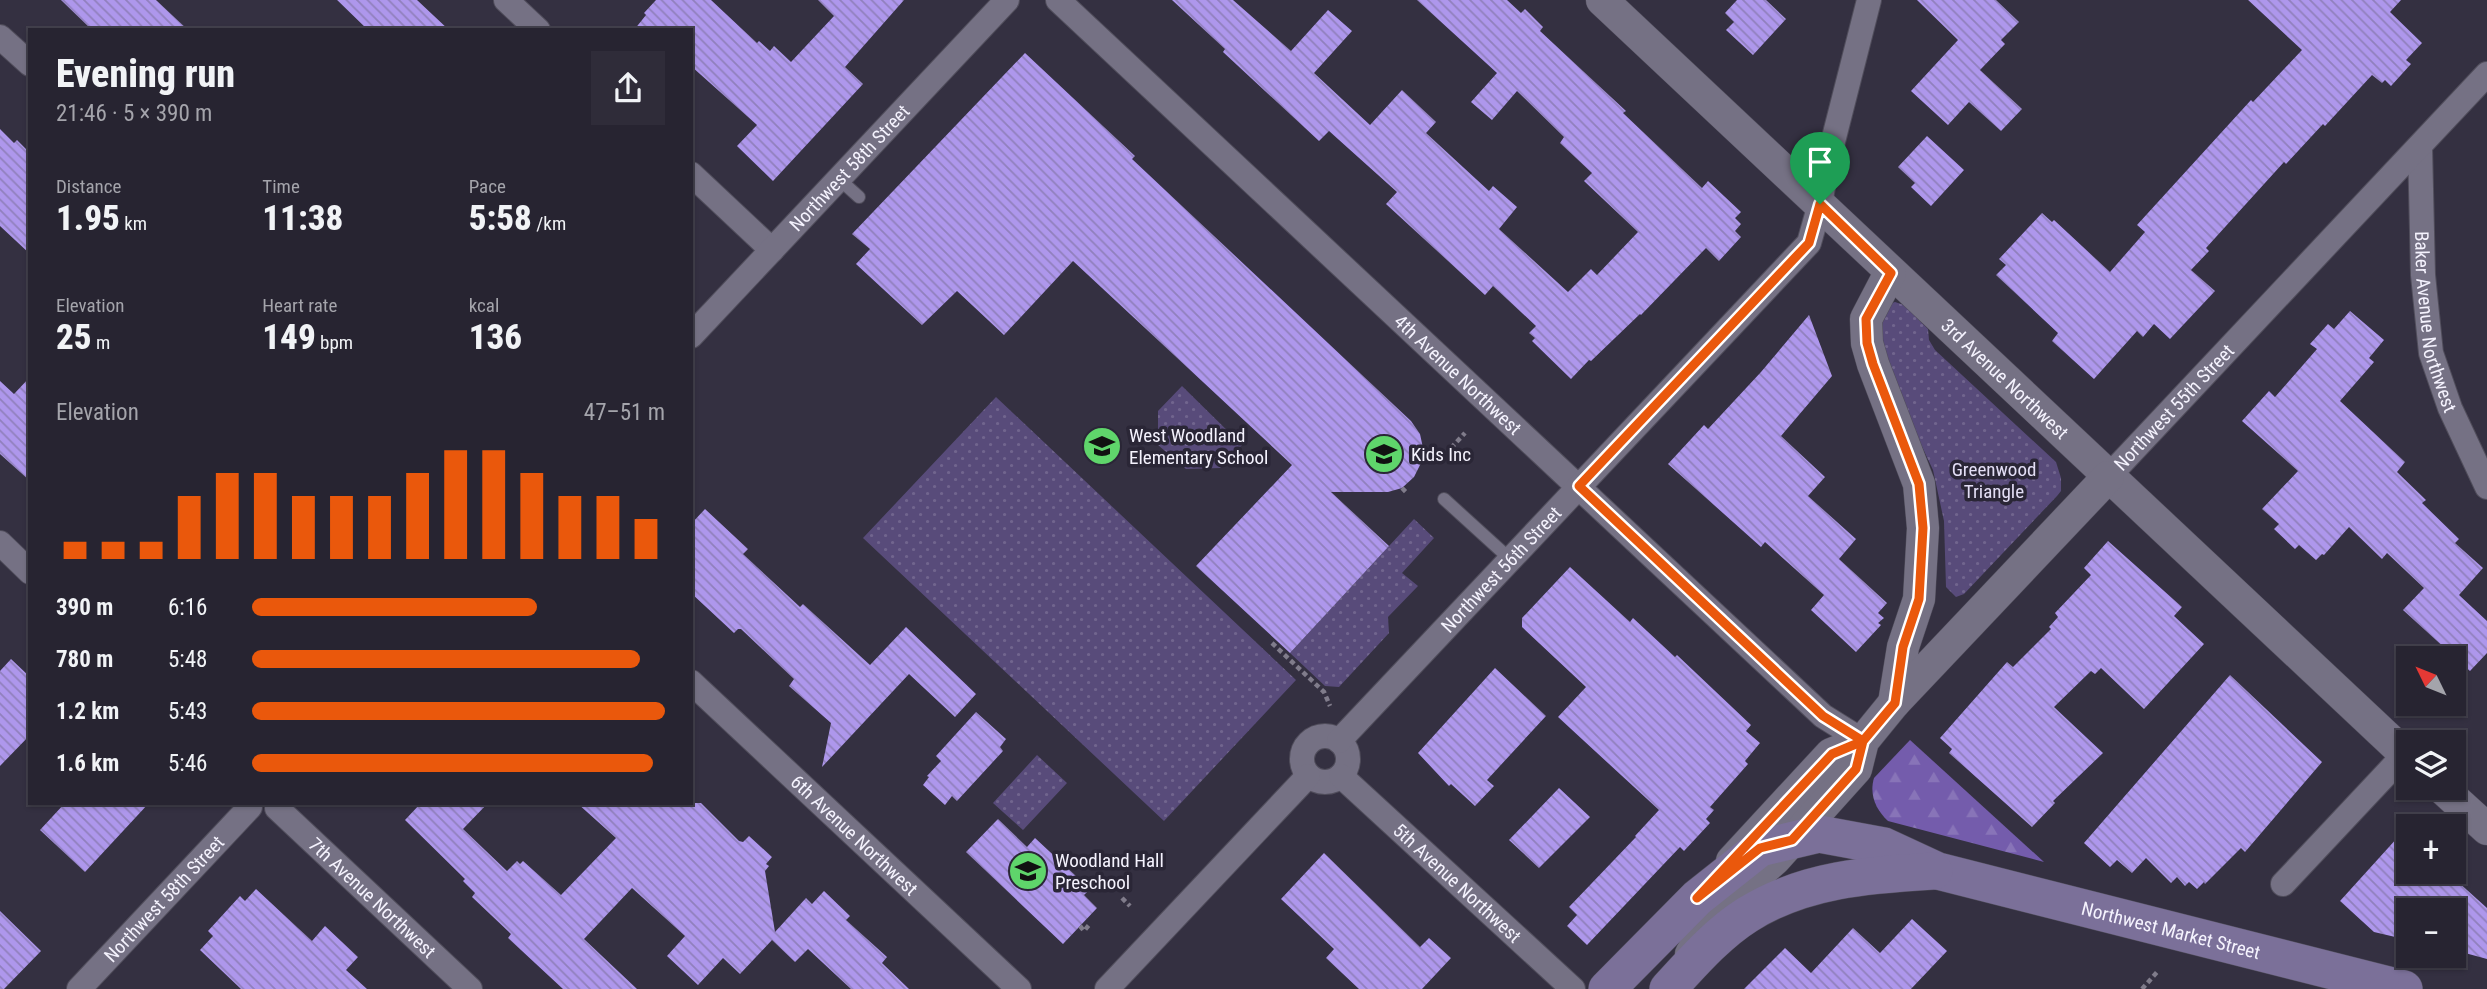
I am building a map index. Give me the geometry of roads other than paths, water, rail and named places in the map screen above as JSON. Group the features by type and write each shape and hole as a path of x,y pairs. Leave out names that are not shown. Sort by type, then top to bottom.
{"main road":[{"name":"Northwest Market Street","path":"1607,989 1697,898 1760,848 1819,834 1884,846 1938,871 2404,989"},
{"name":"Northwest Market Street","path":"1672,985 1703,951 1745,916 1778,898 1813,885 1861,875 1938,871"}],"street":[{"path":"506,0 536,28"},
{"name":"Northwest 58th Street","path":"693,334 1007,0"},
{"name":"4th Avenue Northwest","path":"1058,0 1823,716 1863,741"},
{"name":"3rd Avenue Northwest","path":"1602,0 2396,745"},
{"name":"Northwest 56th Street","path":"1339,741 1809,243 1869,0"},
{"path":"0,37 28,63"},
{"name":"Northwest 55th Street","path":"1672,985 1714,914 1775,859 1856,769 1863,741 1895,703 2487,74"},
{"name":"Baker Avenue Northwest","path":"2420,146 2423,282 2431,353 2450,408 2487,487"},
{"path":"693,176 772,250"},
{"path":"1891,273 1866,319 1867,343 1919,484 1923,528 1919,599 1903,647 1895,703"},
{"path":"0,543 28,570"},
{"name":"6th Avenue Northwest","path":"693,684 1019,989"},
{"path":"1326,736 1339,741 1348,757 1341,776 1320,782 1308,776 1301,761 1305,746 1318,737 1326,736"},
{"name":"Northwest 55th Street","path":"1697,898 1832,754 1863,741"},
{"path":"2283,884 2396,766"},
{"path":"1107,989 1308,776"},
{"name":"5th Avenue Northwest","path":"1341,776 1573,989"},
{"path":"2455,800 2487,829"},
{"path":"248,805 265,813 279,805"},
{"name":"Northwest 58th Street","path":"79,989 248,805"},
{"name":"7th Avenue Northwest","path":"279,805 470,989"}],"lane":[{"path":"839,179 859,197"},
{"path":"1444,499 1510,559"}],"place":[{"name":"West Woodland Elementary School","path":"1102,446"},
{"name":"Kids Inc","path":"1384,454"},
{"name":"Woodland Hall Preschool","path":"1028,871"}],"park label":[{"name":"Greenwood Triangle","path":"1994,480"}]}
